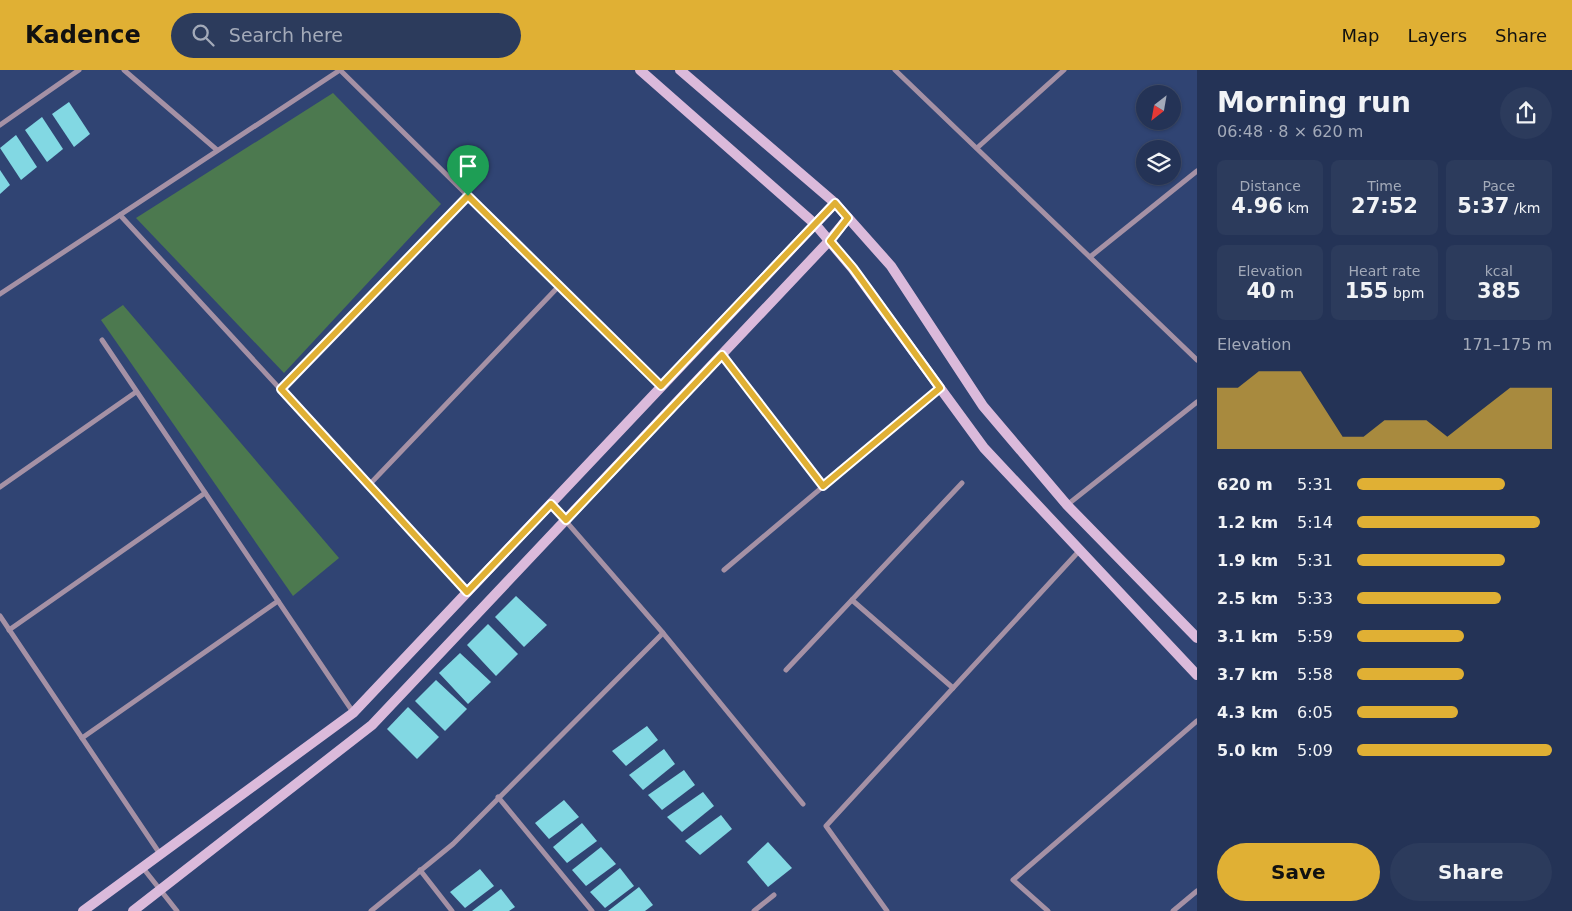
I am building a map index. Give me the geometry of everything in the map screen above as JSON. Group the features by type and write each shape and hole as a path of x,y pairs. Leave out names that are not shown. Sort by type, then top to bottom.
{"street":[{"path":"0,125 79,70"},
{"path":"124,70 218,150"},
{"path":"0,294 340,70 661,386"},
{"path":"640,70 815,224 853,268 984,448 1197,675"},
{"path":"680,70 835,203 891,266 983,406 1067,505 1197,638"},
{"path":"895,70 1197,360"},
{"path":"977,148 1064,70"},
{"path":"1090,257 1197,171"},
{"path":"281,389 468,196"},
{"path":"83,911 353,713 835,203"},
{"path":"120,215 467,592"},
{"path":"133,911 372,725 830,241 848,218"},
{"path":"369,485 559,286"},
{"path":"102,340 353,713"},
{"path":"722,355 823,486"},
{"path":"724,570 940,388"},
{"path":"0,487 136,392"},
{"path":"1067,505 1197,402"},
{"path":"786,670 962,483"},
{"path":"9,630 205,493"},
{"path":"551,504 662,633 803,804"},
{"path":"887,911 826,826 1080,550"},
{"path":"852,600 953,688"},
{"path":"82,738 278,601"},
{"path":"0,616 161,855"},
{"path":"371,911 452,844 662,633"},
{"path":"1048,911 1013,880 1197,722"},
{"path":"498,797 592,911"},
{"path":"143,868 177,911"},
{"path":"420,870 452,911"},
{"path":"1173,911 1197,891"},
{"path":"754,911 774,896"}],"green space":[{"path":"333,93 441,204 284,373 136,218"},
{"path":"123,305 339,558 293,596 101,320"}],"building":[{"path":"69,102 90,134 74,147 52,114"},
{"path":"42,117 63,149 47,162 25,130"},
{"path":"16,135 37,167 21,180 0,148"},
{"path":"0,170 10,185 0,194"},
{"path":"516,596 547,625 524,647 495,617"},
{"path":"488,624 518,654 496,676 467,645"},
{"path":"460,653 491,682 468,704 439,673"},
{"path":"436,680 467,709 445,731 415,701"},
{"path":"408,707 439,737 417,759 387,729"},
{"path":"647,726 658,740 626,766 612,751"},
{"path":"664,749 675,764 643,790 629,775"},
{"path":"684,770 695,785 662,810 648,795"},
{"path":"703,792 714,806 682,832 667,817"},
{"path":"564,800 579,817 549,839 535,823"},
{"path":"721,815 732,829 700,855 685,841"},
{"path":"582,823 597,841 567,863 553,847"},
{"path":"768,842 792,868 768,887 747,862"},
{"path":"601,847 616,864 586,886 572,870"},
{"path":"620,868 634,886 605,908 590,892"},
{"path":"480,869 494,886 465,908 450,892"},
{"path":"639,887 653,905 645,911 608,911"},
{"path":"501,889 515,907 509,911 472,911"}],"route":[{"path":"468,196 661,386 835,203 848,218 830,241 853,268 940,388 823,486 722,355 566,520 551,504 467,592 281,389 468,196"}]}
